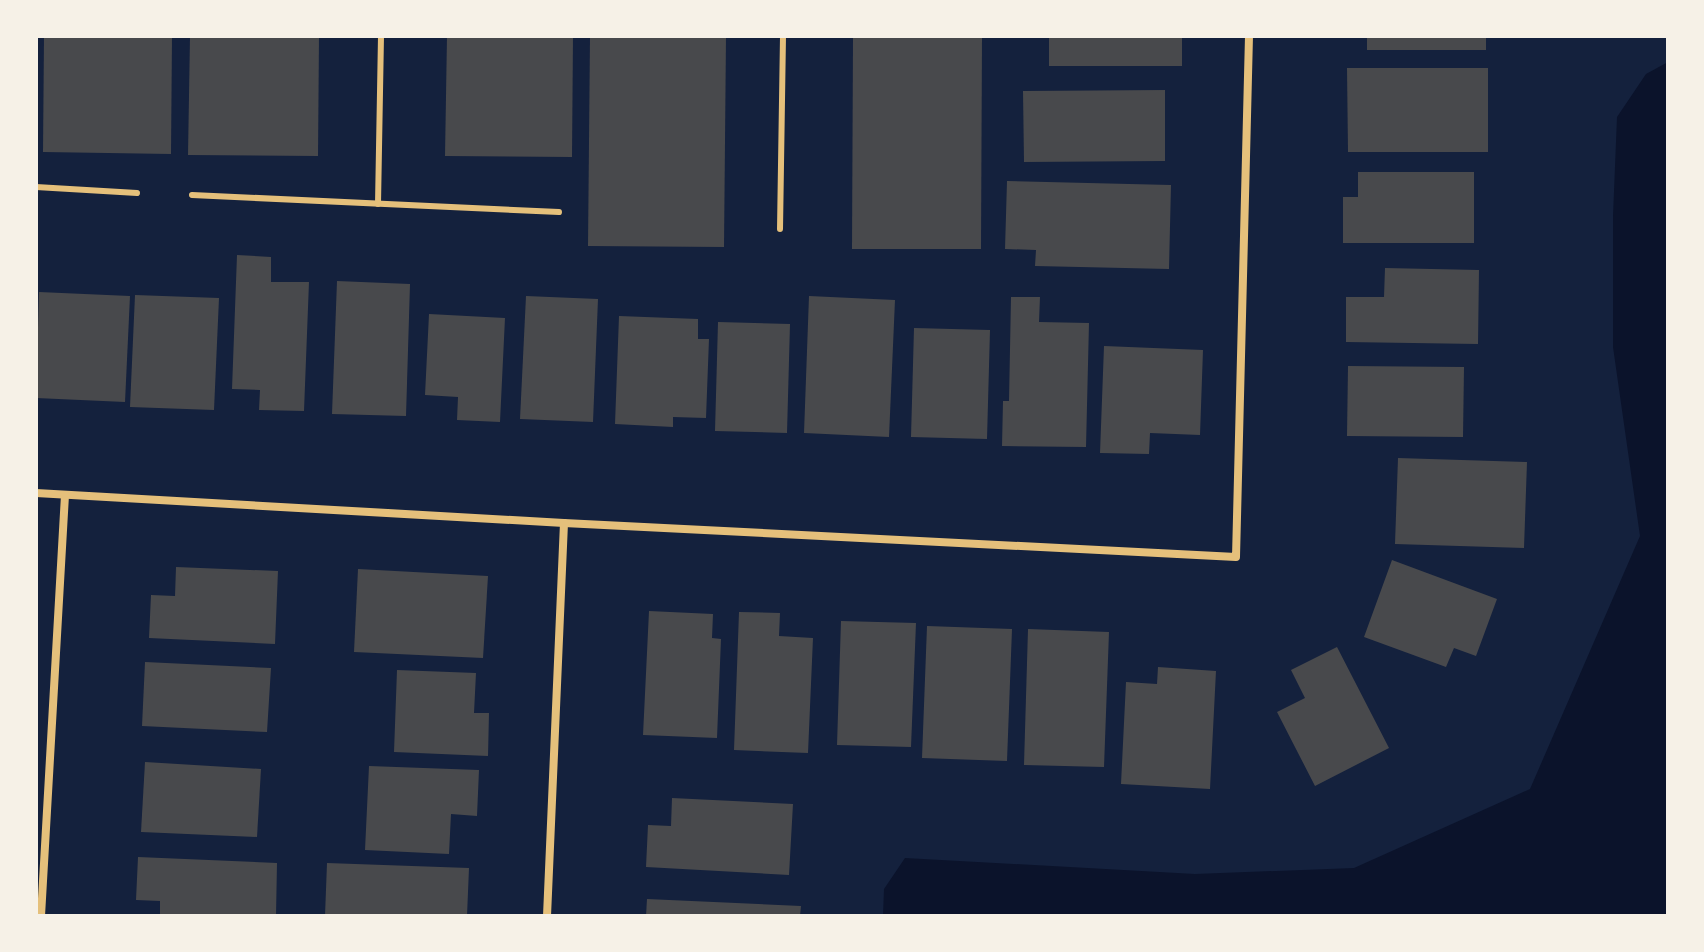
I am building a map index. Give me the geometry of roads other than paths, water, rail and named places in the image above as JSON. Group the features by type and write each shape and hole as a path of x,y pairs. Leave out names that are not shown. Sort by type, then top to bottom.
{"street":[{"path":"36,493 1236,557 1249,36"},
{"path":"41,916 65,495"},
{"path":"547,916 564,523"}],"lane":[{"path":"378,204 381,36"},
{"path":"780,229 783,36"},
{"path":"36,187 137,193"},
{"path":"192,195 559,212"}],"water":[{"path":"1668,62 1668,916 883,916 884,889 905,858 1195,874 1354,868 1530,789 1640,536 1613,347 1617,117 1646,74"}]}
